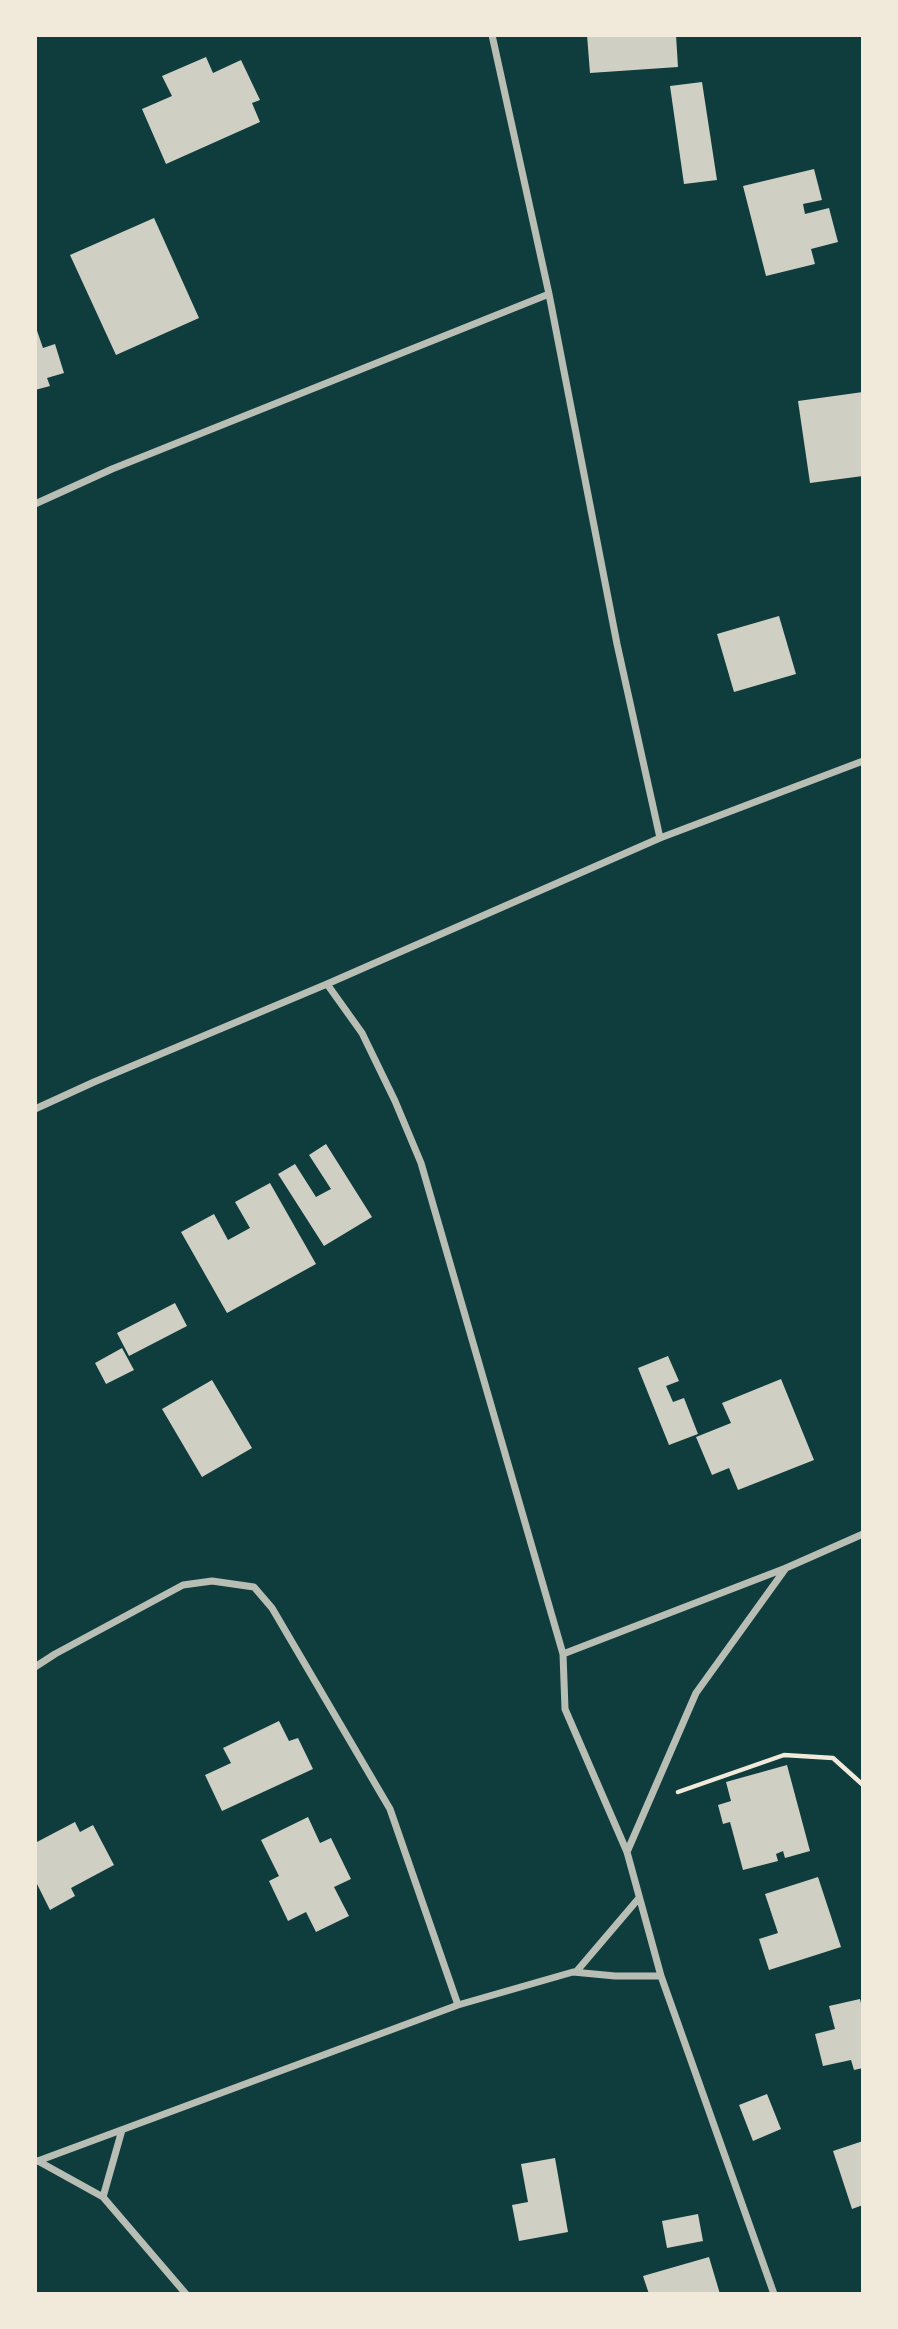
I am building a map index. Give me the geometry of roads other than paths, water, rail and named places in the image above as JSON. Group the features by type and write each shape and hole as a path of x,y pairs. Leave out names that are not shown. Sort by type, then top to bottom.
{"street":[{"path":"492,35 549,294 617,644 660,838"},
{"path":"35,504 125,464 549,294"},
{"path":"35,1109 660,838 863,761"},
{"path":"327,984 362,1033 421,1163 564,1654 565,1709 627,1852 660,1976 774,2294"},
{"path":"564,1654 786,1568 863,1534"},
{"path":"627,1852 696,1693 786,1568"},
{"path":"35,1667 183,1585 212,1581 254,1587 272,1608 390,1809 458,2005"},
{"path":"576,1972 639,1898"},
{"path":"37,2161 458,2005 576,1972 615,1976 660,1976"},
{"path":"103,2197 122,2130"},
{"path":"37,2161 103,2197 186,2294"}]}
